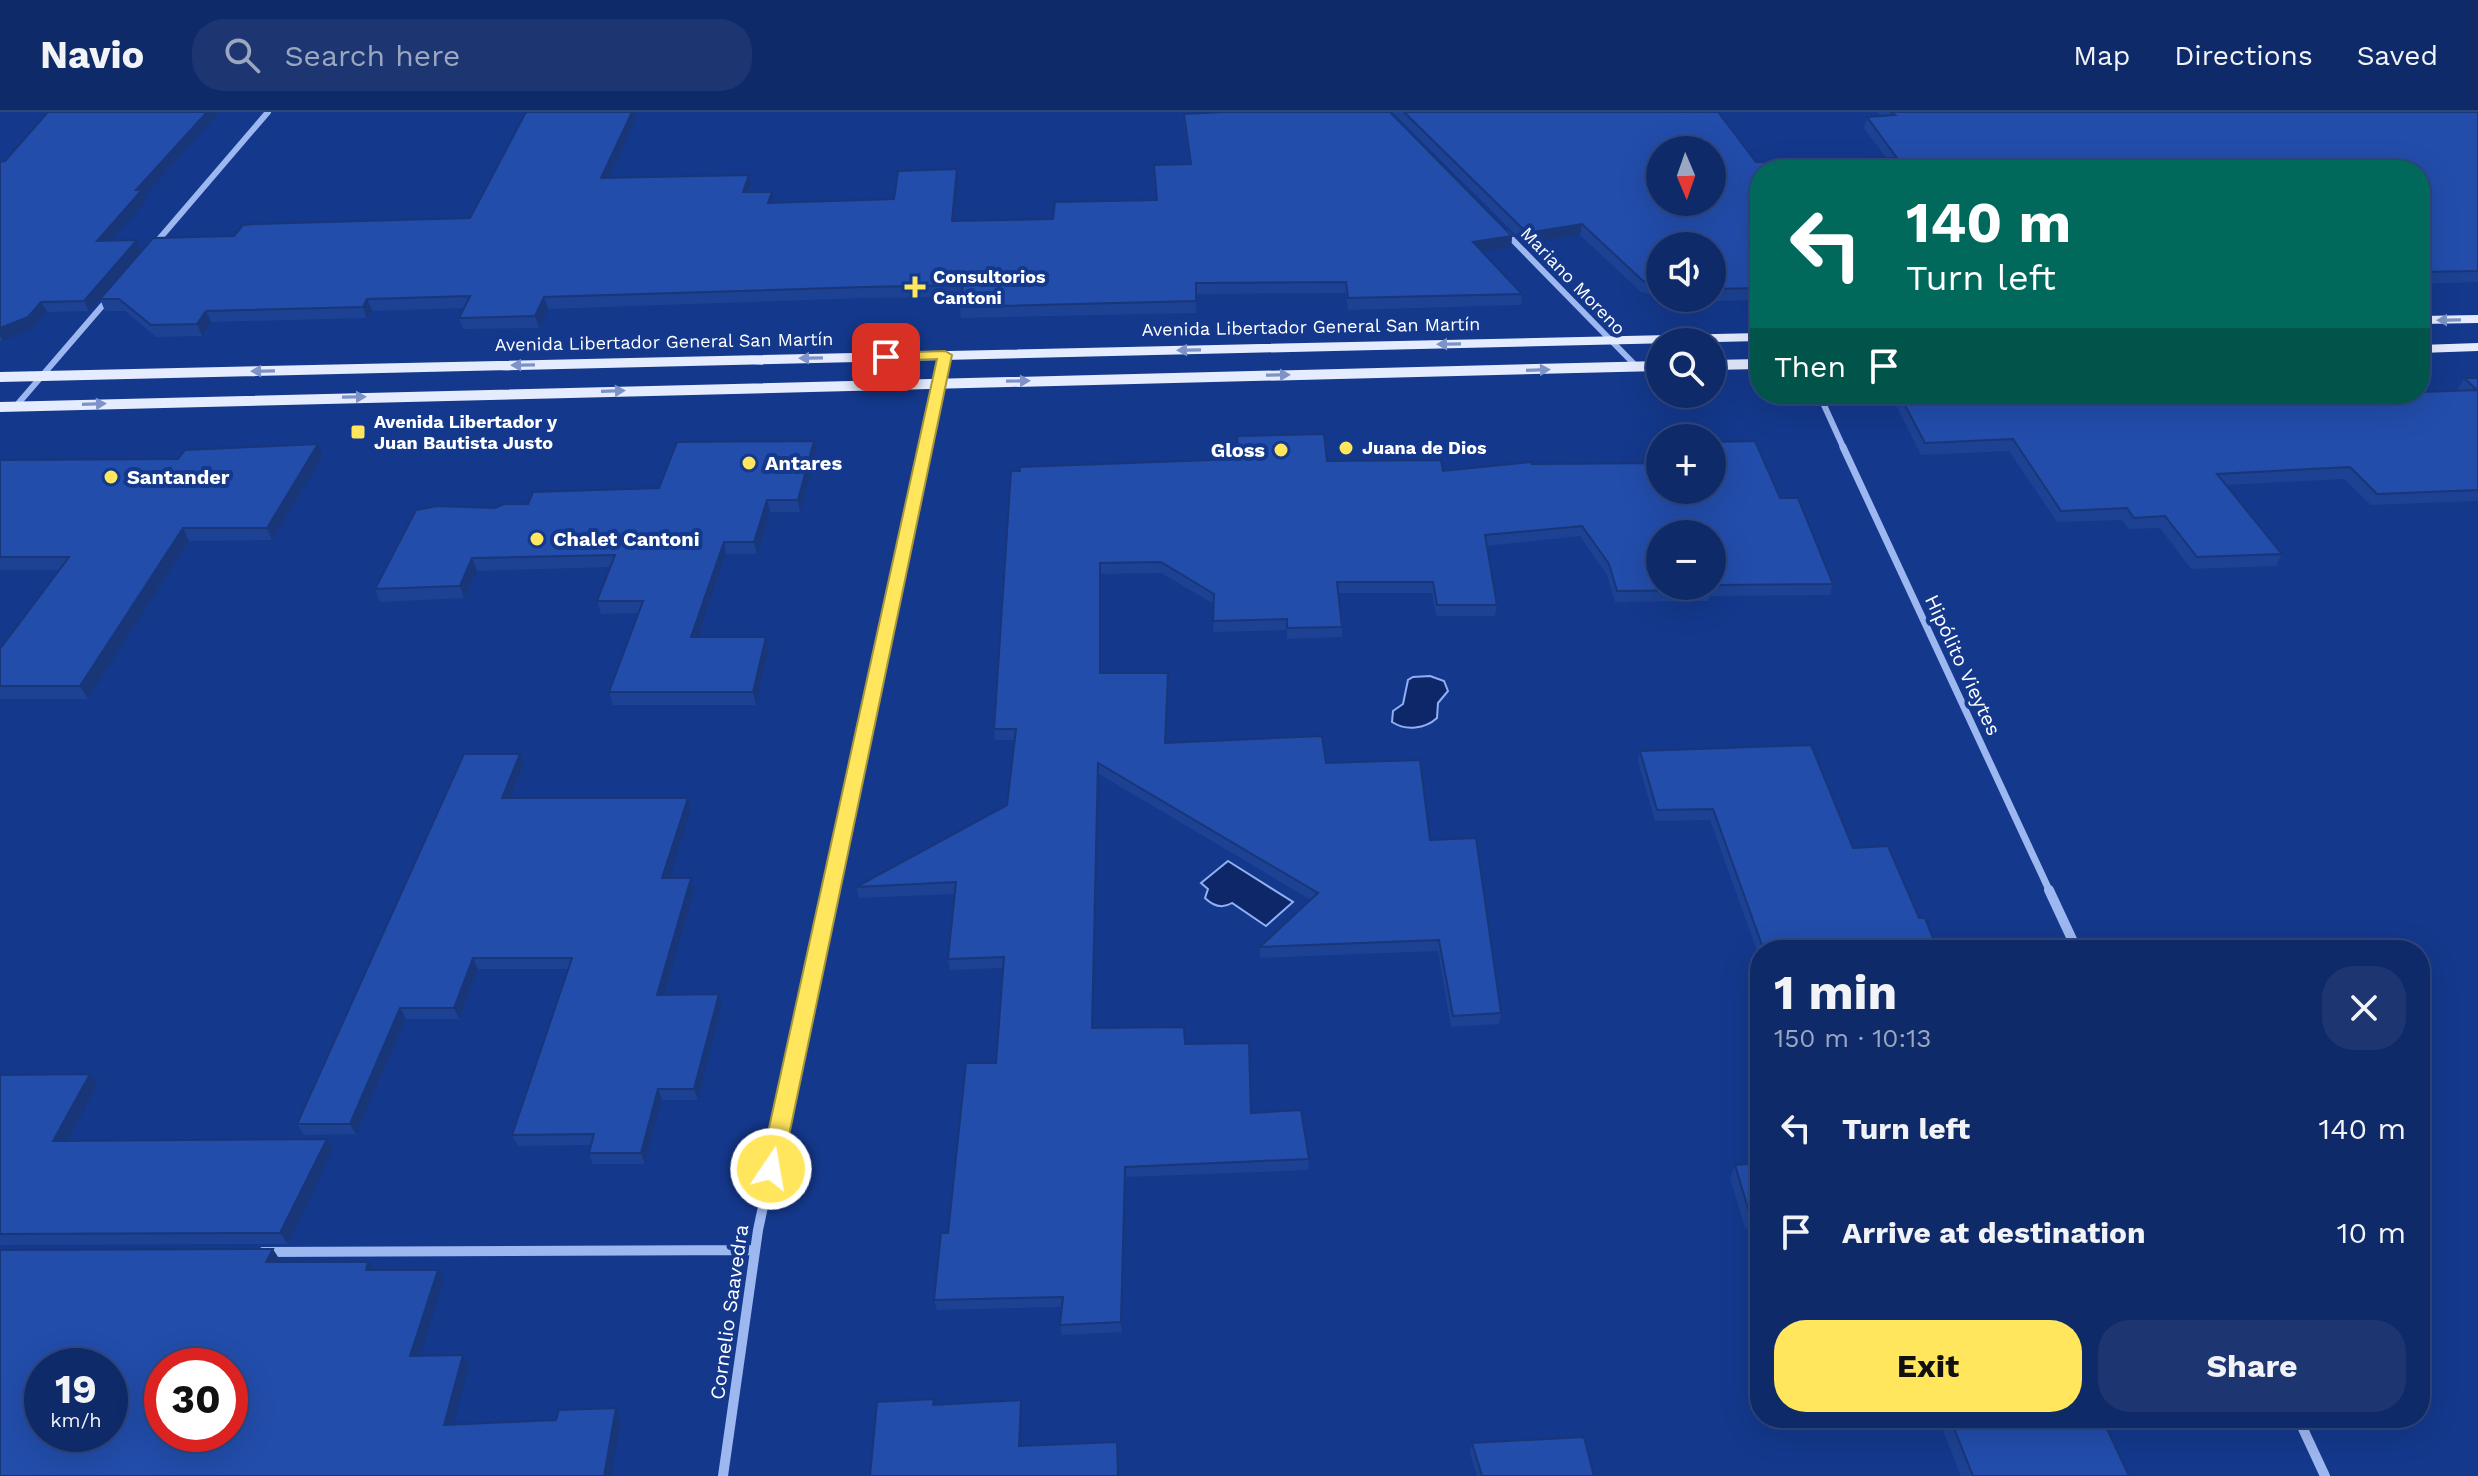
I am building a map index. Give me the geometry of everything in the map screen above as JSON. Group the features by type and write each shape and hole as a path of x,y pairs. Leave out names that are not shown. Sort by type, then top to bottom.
{"main road":[{"path":"2430,320 2478,319"},
{"name":"Avenida Libertador General San Martín","path":"0,377 1750,337"},
{"path":"2430,349 2478,347"},
{"path":"1726,365 1750,364"},
{"path":"8,406 1646,367"}],"street":[{"path":"146,254 268,112"},
{"name":"Mariano Moreno","path":"1495,221 1637,367"},
{"path":"8,406 42,376 116,290"},
{"name":"Cornelio Saavedra","path":"723,1476 755,1250 945,355"},
{"name":"Hipólito Vieytes","path":"1824,404 2072,940"},
{"path":"251,1252 755,1250"},
{"path":"2303,1428 2325,1476"}],"water":[{"path":"1430,676 1444,681 1448,691 1438,703 1437,718 1415,728 1392,722 1393,711 1403,704 1408,680"},
{"path":"1228,861 1293,902 1266,926 1232,903 1218,906 1211,903 1205,898 1208,889 1201,883"}],"building":[{"path":"48,112 207,112 136,190 142,190 97,241 137,240 84,301 41,302 28,317 0,328 0,162 5,161"},
{"path":"526,112 632,112 601,178 749,175 743,192 772,192 768,203 894,199 898,171 957,169 952,221 1053,219 1055,202 1157,200 1154,165 1191,164 1184,114 1390,112 1512,236 1473,242 1522,294 1348,298 1346,282 1196,283 1196,301 960,307 963,285 865,287 544,297 535,316 459,318 470,296 367,299 363,307 206,311 197,324 151,325 119,299 100,299 153,238 234,236 243,225 255,224 470,218"},
{"path":"1404,112 1718,112 1754,160 1750,160 1750,288 1726,289 1726,232 1646,232 1646,282 1582,224 1527,233"},
{"path":"1891,112 2478,112 2478,271 2430,272 2430,160 1826,160 1897,158 1867,117 1895,115"},
{"path":"2464,378 2478,378 2478,490 2377,494 2350,467 2217,474 2282,554 2197,557 2165,516 2134,518 2127,508 2061,511 2013,439 1925,443 1904,404 2430,404 2430,392 2477,390"},
{"path":"1324,434 1327,461 1441,460 1443,471 1531,462 1646,463 1646,504 1726,504 1726,442 1755,441 1780,498 1798,498 1833,584 1726,585 1726,520 1646,520 1646,591 1617,591 1609,564 1582,526 1485,535 1497,605 1437,605 1433,582 1337,582 1342,627 1287,628 1287,619 1213,621 1214,594 1161,562 1100,563 1100,673 1168,673 1165,743 1322,736 1326,763 1420,760 1430,840 1476,838 1501,1013 1453,1016 1439,940 1260,947 1318,893 1098,763 1092,1028 1184,1027 1185,1044 1249,1043 1251,1113 1301,1110 1309,1159 1125,1167 1121,1322 1060,1325 1063,1297 934,1300 941,1233 948,1233 966,1063 996,1063 1004,957 948,959 956,882 856,887 1007,805 1016,729 994,729 1011,471 1020,471 1020,467 1238,459 1237,436"},
{"path":"814,441 798,500 767,500 754,542 724,542 691,637 766,637 753,692 609,692 643,601 597,601 615,555 472,558 460,586 375,589 416,510 437,506 495,508 504,504 528,504 533,492 659,488 677,442"},
{"path":"318,444 267,528 183,528 80,686 0,686 0,649 69,557 0,557 0,460 178,459 185,450"},
{"path":"1811,745 1853,848 1888,846 1919,918 1925,918 1934,940 1760,940 1713,809 1657,810 1640,751"},
{"path":"464,754 520,754 502,798 688,798 662,878 691,878 657,995 719,994 694,1089 658,1089 641,1153 589,1153 594,1134 512,1135 572,958 473,958 454,1008 400,1008 350,1124 297,1124"},
{"path":"90,1074 53,1141 327,1139 280,1233 0,1234 0,1075"},
{"path":"1750,1164 1750,1215 1735,1165"},
{"path":"273,1249 266,1262 368,1262 366,1270 438,1270 410,1356 463,1355 444,1425 556,1420 559,1410 616,1408 604,1476 0,1476 0,1250"},
{"path":"934,1399 933,1405 1021,1400 1019,1446 1117,1442 1118,1476 870,1476 877,1402"},
{"path":"1954,1428 2107,1428 2129,1476 1973,1476"},
{"path":"1584,1437 1594,1476 1482,1476 1472,1443"}],"place":[{"name":"Consultorios Cantoni","path":"915,287"},
{"name":"Avenida Libertador y Juan Bautista Justo","path":"358,432"},
{"name":"Juana de Dios","path":"1346,448"},
{"name":"Gloss","path":"1281,450"},
{"name":"Antares","path":"749,463"},
{"name":"Santander","path":"111,477"},
{"name":"Chalet Cantoni","path":"537,539"}],"route":[{"path":"771,1169 945,355 886,357"}]}
